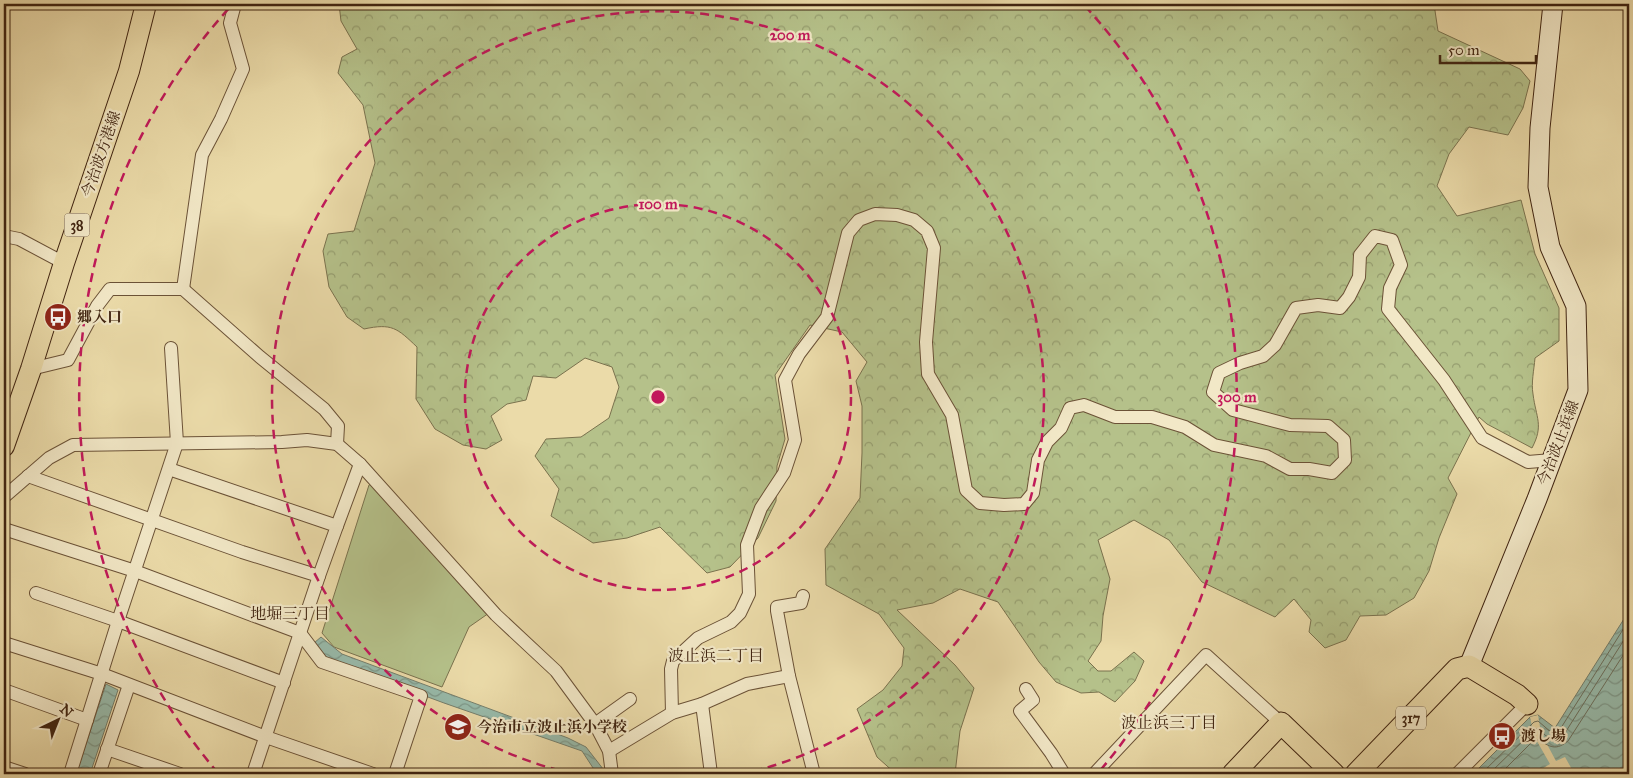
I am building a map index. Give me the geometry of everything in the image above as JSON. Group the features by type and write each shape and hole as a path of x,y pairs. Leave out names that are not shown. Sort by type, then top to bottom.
{"highway":[{"path":"1469,666 1517,695 1527,704"},
{"name":"317","path":"1356,774 1457,669 1469,666"},
{"path":"1233,774 1281,723 1334,774"}],"main road":[{"name":"今治波方港線","path":"4,446 129,70 146,4"},
{"name":"今治波止浜線","path":"1469,666 1552,460 1578,390 1576,306 1550,248 1538,187 1540,128 1553,4"}],"street":[{"path":"183,289 202,155 244,69 230,23 235,4"},
{"path":"672,713 671,669 673,661 698,638 731,622 740,613 750,594 747,545 761,508 784,473 794,440 785,380 799,354 827,318 848,233 859,220 875,214 897,215 914,220 927,232 934,248 926,342 928,374 952,415 966,490 980,503 1024,504 1034,493 1038,460 1047,442 1061,428 1070,408 1084,405 1115,417 1152,417 1185,427 1214,445 1266,456 1290,469 1309,469 1332,473 1345,460 1344,440 1328,426 1290,425 1233,410 1213,392 1219,373 1240,363 1262,356 1274,345 1296,308 1318,305 1340,308 1350,297 1359,277 1360,255 1375,236 1392,240 1401,265 1390,288 1388,309 1444,380 1482,438 1528,462 1552,460"},
{"path":"4,236 19,239 64,263"},
{"path":"31,369 68,360 97,306 110,289 183,289 260,357 324,409 338,426 337,444"},
{"path":"70,774 134,571 177,443 171,348"},
{"path":"4,497 49,458 73,445 307,440 337,444 360,464 496,615 556,671 595,724 609,751 612,774"},
{"path":"253,774 319,576 360,464"},
{"path":"169,469 337,526"},
{"path":"28,476 242,552 319,576"},
{"path":"4,530 134,571 300,633 322,662 421,696 395,774"},
{"path":"36,593 118,621 284,683"},
{"path":"803,596 801,603 777,607 789,676 814,774"},
{"path":"4,643 102,674 266,737 373,774"},
{"path":"1094,774 1206,655 1281,723"},
{"path":"609,751 672,713 702,704 747,684 789,676"},
{"path":"99,774 129,685"},
{"path":"1026,689 1033,700 1020,711 1064,774"},
{"path":"4,690 87,720"},
{"path":"595,724 630,699"},
{"path":"702,704 711,774"},
{"path":"1457,774 1527,704"},
{"path":"107,749 180,774"},
{"path":"4,767 25,774"}],"green space":[{"path":"339,4 1434,4 1438,31 1520,69 1530,81 1523,108 1508,135 1469,127 1449,154 1437,186 1457,216 1521,200 1535,254 1559,308 1559,341 1535,358 1532,385 1538,421 1536,440 1532,448 1487,424 1479,417 1448,478 1457,494 1439,538 1429,571 1414,598 1386,615 1360,616 1346,640 1325,648 1309,632 1311,620 1294,599 1275,617 1202,582 1169,540 1134,520 1098,540 1110,579 1103,616 1101,641 1088,661 1098,671 1111,671 1134,652 1144,661 1135,681 1115,702 1099,692 1081,693 1056,682 1039,662 998,602 960,589 933,603 897,610 955,665 974,688 960,731 955,774 896,774 877,757 857,709 883,690 902,666 904,648 879,614 826,585 825,549 860,498 862,406 856,381 867,362 842,332 810,325 775,375 785,439 777,466 776,501 758,538 730,567 707,573 660,527 627,538 593,543 551,516 559,489 535,456 546,439 581,437 609,418 619,387 612,367 585,358 556,378 533,376 526,400 507,404 491,416 502,440 486,449 463,445 435,429 416,399 417,347 399,331 394,329 373,327 364,329 347,317 329,287 323,251 328,234 354,231 375,163 363,105 338,73 342,57 357,49 341,21"},
{"path":"372,483 489,613 469,627 442,687 334,647 322,633 369,485"}],"water":[{"path":"1629,611 1629,774 1473,774 1530,717 1538,715 1555,728"},
{"path":"321,637 342,654 568,738 586,747 607,774 597,774 582,751 323,658 314,643"},
{"path":"106,684 118,690 90,774 76,774"}],"pier":[{"path":"1538,715 1541,733 1556,761 1565,757 1574,773 1542,774 1540,770 1550,764 1534,736 1530,717"}],"place":[{"name":"郷入口","path":"58,317"},
{"name":"今治市立波止浜小学校","path":"458,727"},
{"name":"渡し場","path":"1502,736"}],"district":[{"name":"地堀三丁目","path":"290,613"},
{"name":"波止浜二丁目","path":"716,655"},
{"name":"波止浜三丁目","path":"1169,722"}]}
